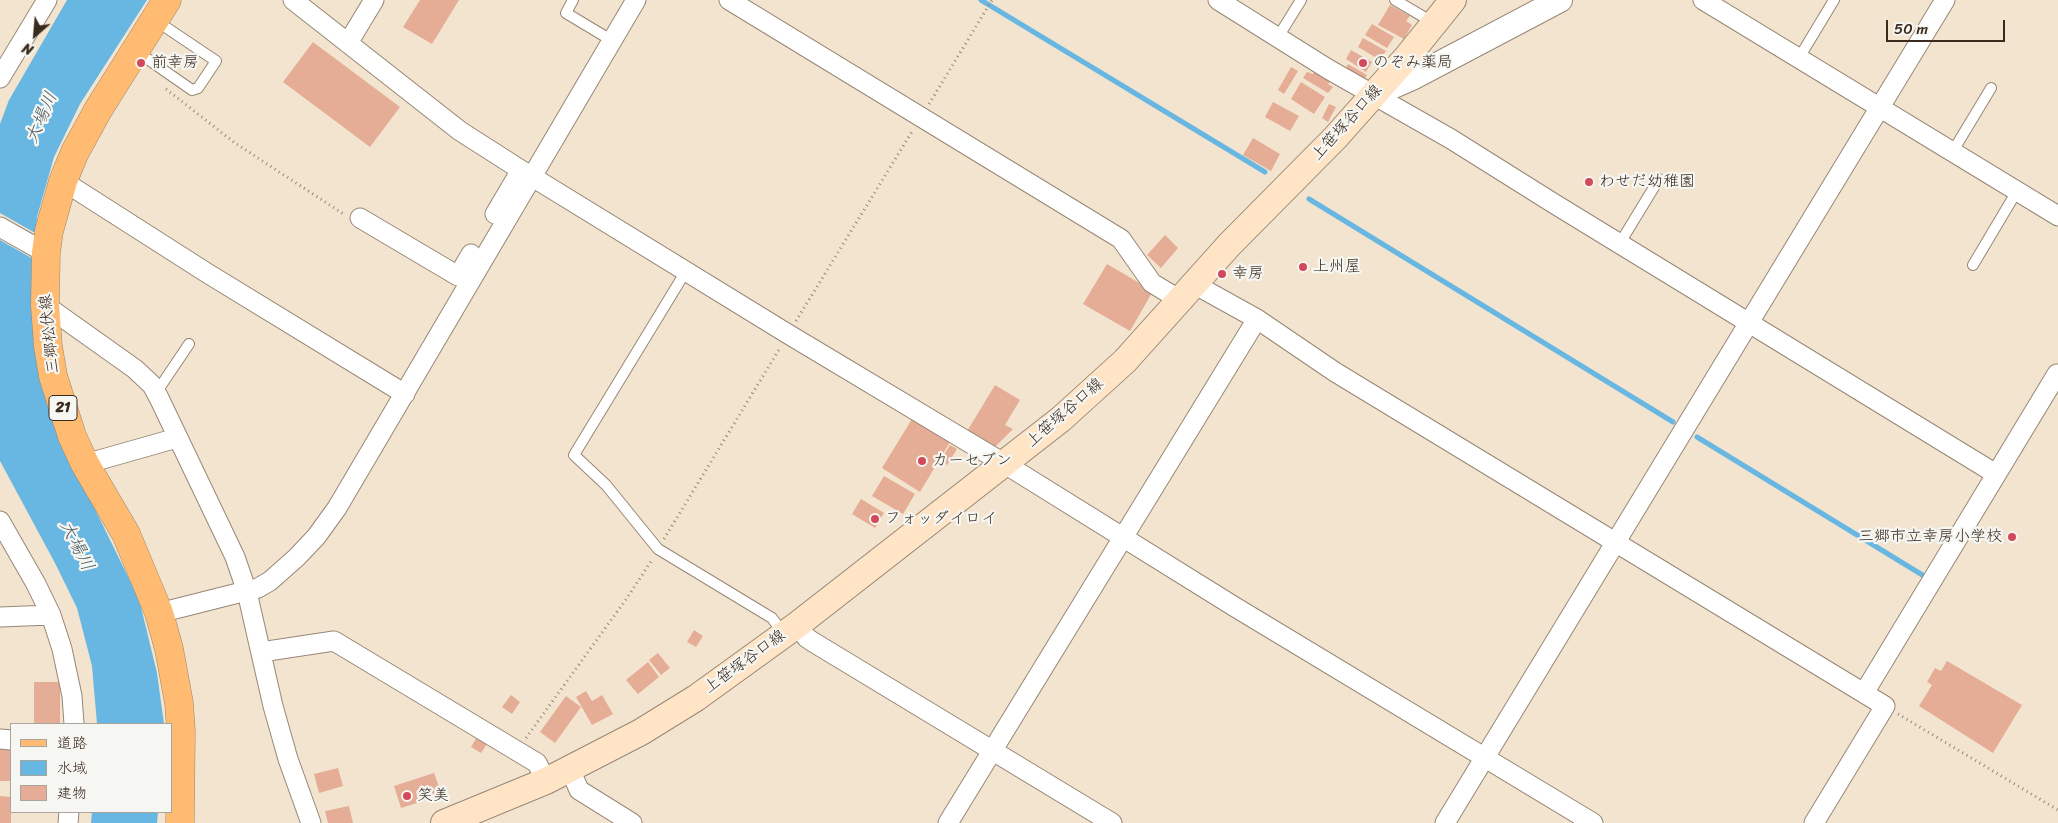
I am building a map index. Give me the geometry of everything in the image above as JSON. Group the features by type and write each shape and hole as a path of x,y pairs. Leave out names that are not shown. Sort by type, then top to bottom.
{"main road":[{"name":"上笹塚谷口線","path":"444,823 480,817 641,732 696,698 790,629 1061,419 1124,361 1258,215 1335,138 1453,0"},
{"name":"三郷松伏線","path":"160,10 86,130 64,181 42,251 48,346 53,376 72,436 126,534 158,612 169,649 179,703 181,731 180,823"}],"street":[{"path":"0,78 47,0"},
{"path":"293,0 460,131 1235,607 1594,823"},
{"path":"348,43 374,0"},
{"path":"158,612 247,592 270,581 316,537 337,508 405,394 478,255 527,173 636,0"},
{"path":"729,0 1121,239 1152,283 1187,292 1257,319 1335,372 1884,706 1814,823"},
{"path":"1218,0 1451,139 1996,474"},
{"path":"1373,94 1414,77 1560,0"},
{"path":"1703,0 2058,216"},
{"path":"1445,823 1945,0"},
{"path":"64,181 207,273 405,394"},
{"path":"360,218 458,276 478,255"},
{"path":"0,227 42,251"},
{"path":"45,305 135,369 152,386 156,393 235,557 247,592 273,706 288,759 311,823"},
{"path":"948,823 1257,319"},
{"path":"1864,694 2058,374"},
{"path":"86,464 177,438"},
{"path":"0,521 36,584 51,615 62,649 72,696 74,723"},
{"path":"0,617 51,615"},
{"path":"790,629 1112,823"},
{"path":"261,652 334,641 537,763 546,781"},
{"path":"570,769 579,790 632,823"}],"lane":[{"path":"573,0 566,13 611,40"},
{"path":"1278,37 1301,0"},
{"path":"1395,0 1435,23"},
{"path":"1799,58 1834,0"},
{"path":"134,50 192,90 198,88 216,61 160,10"},
{"path":"1953,151 1992,88"},
{"path":"1620,243 1659,180"},
{"path":"1973,265 2017,191"},
{"path":"686,271 574,455 606,485 658,549 790,629"},
{"path":"156,393 189,344"}],"path":[{"path":"516,751 627,598 992,0"},
{"path":"158,84 235,143 343,214 360,218"},
{"path":"1884,706 2058,810"}],"water":[{"name":"大場川","path":"67,0 147,0 80,104 54,157 37,217 32,297 66,450 139,599 157,673 164,723 97,723 92,666 77,608 0,461 0,124 9,100"},
{"path":"92,813 158,813 157,823 91,823"}],"pier":[{"path":"0,213 37,234 35,260 0,240"}],"building":[{"path":"420,0 459,0 432,44 403,27"},
{"path":"1390,5 1410,16 1406,21 1412,25 1404,39 1378,25"},
{"path":"1372,24 1394,37 1387,48 1365,35"},
{"path":"1363,38 1386,51 1380,60 1358,47"},
{"path":"313,42 400,107 370,147 283,82"},
{"path":"1351,50 1372,62 1366,72 1346,59"},
{"path":"1348,64 1367,75 1361,85 1343,74"},
{"path":"1291,67 1298,71 1284,94 1278,90"},
{"path":"1315,70 1331,80 1328,84 1333,87 1328,93 1303,78 1307,72 1313,74"},
{"path":"1301,82 1325,97 1314,114 1291,99"},
{"path":"1273,102 1299,116 1290,131 1265,117"},
{"path":"1329,104 1336,107 1328,122 1322,118"},
{"path":"1253,138 1280,154 1271,171 1243,155"},
{"path":"1165,235 1178,248 1161,268 1147,255"},
{"path":"1107,264 1153,291 1130,331 1083,304"},
{"path":"995,385 1020,400 1005,425 1013,429 994,448 966,433"},
{"path":"912,419 950,442 920,492 882,468"},
{"path":"950,445 957,449 947,465 940,461"},
{"path":"884,476 915,494 903,514 872,496"},
{"path":"861,499 884,513 875,528 852,514"},
{"path":"694,630 703,636 696,647 687,642"},
{"path":"658,653 670,668 661,675 649,660"},
{"path":"1947,661 2022,705 1993,753 1919,706 1932,685 1927,682 1935,668 1941,671"},
{"path":"648,662 659,677 638,694 626,680"},
{"path":"34,682 60,682 60,723 34,723"},
{"path":"586,691 592,701 602,695 613,714 592,725 576,697"},
{"path":"511,695 520,702 512,714 502,707"},
{"path":"566,696 581,707 555,743 540,732"},
{"path":"478,735 489,741 481,753 471,747"},
{"path":"0,748 10,749 10,781 0,781"},
{"path":"338,768 343,786 319,793 314,774"},
{"path":"434,773 442,795 401,808 394,786"},
{"path":"0,796 10,797 11,823 0,823"},
{"path":"349,806 353,823 328,823 325,811"}],"waterway":[{"path":"981,0 1265,172"},
{"path":"1309,199 1673,422"},
{"path":"1697,437 1924,576"}],"place":[{"name":"前幸房","path":"141,63"},
{"name":"のぞみ薬局","path":"1363,63"},
{"name":"わせだ幼稚園","path":"1589,182"},
{"name":"上州屋","path":"1303,267"},
{"name":"幸房","path":"1222,274"},
{"name":"カーセブン","path":"922,461"},
{"name":"フォッダイロイ","path":"875,519"},
{"name":"三郷市立幸房小学校","path":"2012,537"},
{"name":"笑美","path":"407,796"}]}
